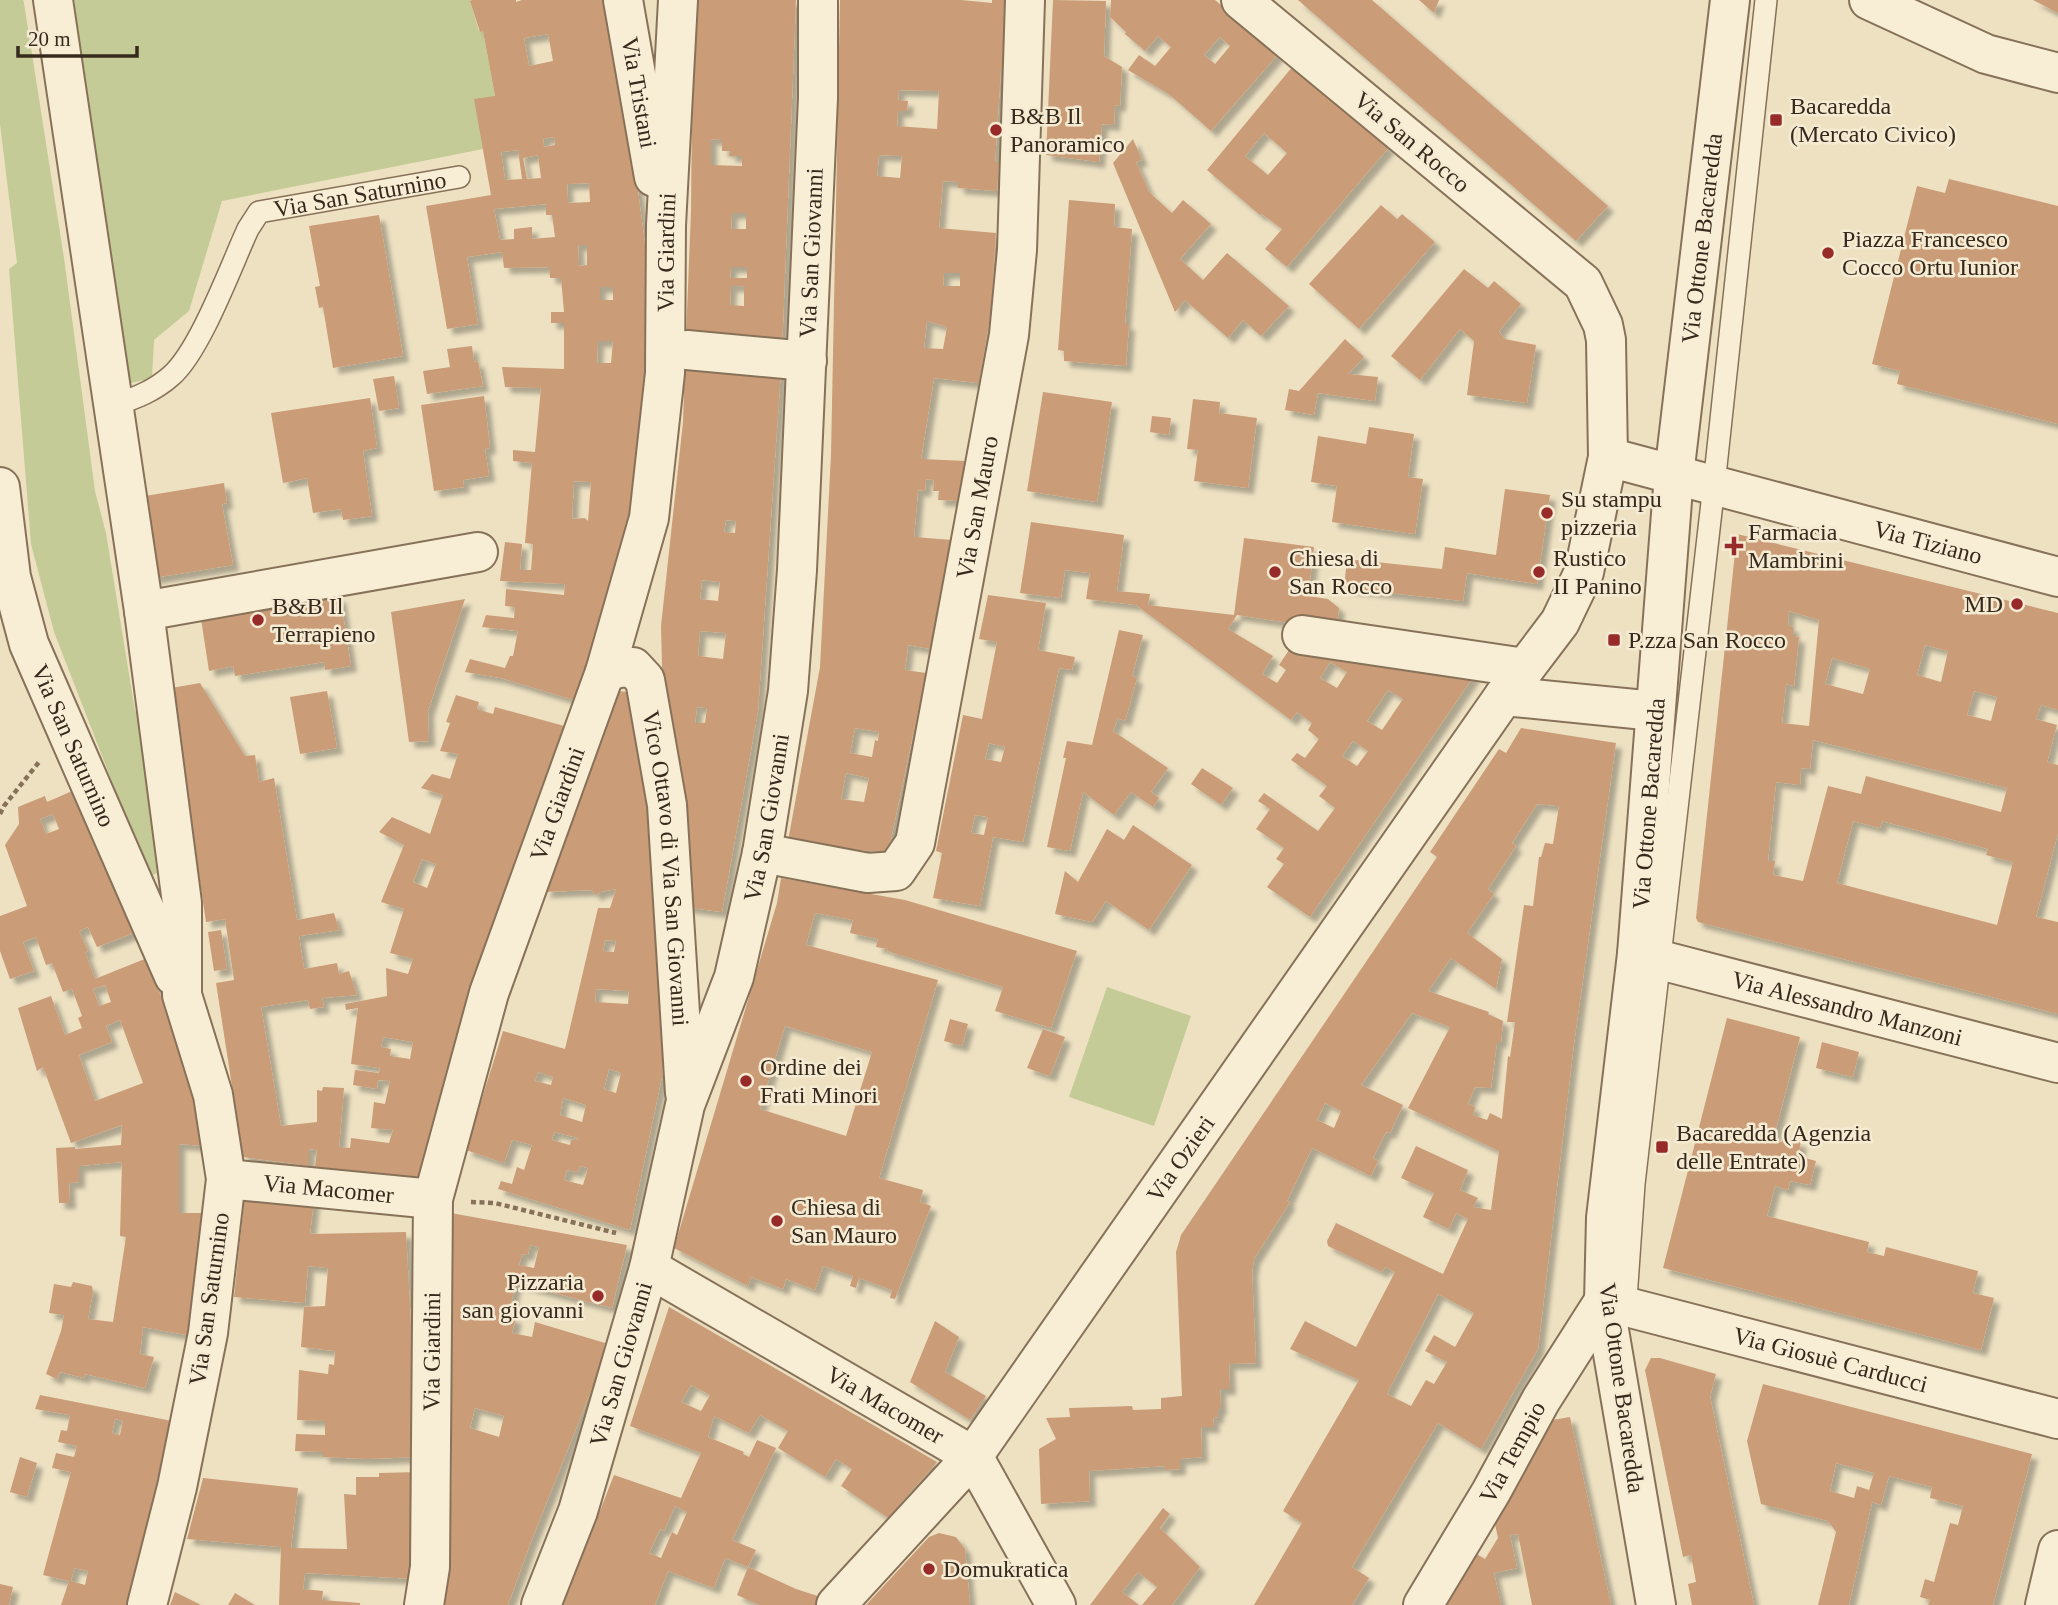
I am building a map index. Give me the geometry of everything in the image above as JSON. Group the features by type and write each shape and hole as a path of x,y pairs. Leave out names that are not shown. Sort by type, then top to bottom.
{"street":[{"name":"Via San Saturnino","path":"53,0 144,611 181,903 181,995"},
{"name":"Via Tristani","path":"623,0 652,172 666,225"},
{"name":"Via Giardini","path":"424,1605 430,1567 433,1199 489,993 606,672 649,519 665,373 666,225 678,0"},
{"name":"Via San Giovanni","path":"541,1605 578,1511 651,1257 685,1105 734,977 762,853 788,691 797,570 818,98 818,0"},
{"name":"Via San Mauro","path":"762,853 868,873 896,871 915,843 1009,335 1017,250 1025,0"},
{"name":"Via San Rocco","path":"1241,0 1583,283"},
{"name":"Via Ottone Bacaredda","path":"1656,1605 1614,1303 1606,1218 1648,957 1655,711 1674,475 1730,0"},
{"path":"1869,0 1986,54 2058,73"},
{"name":"Via Ozieri","path":"836,1605 973,1456 1515,682 1560,622 1584,572 1608,457 1606,340 1603,325 1583,283"},
{"path":"687,350 807,361"},
{"name":"Via Tiziano","path":"1608,457 2058,577"},
{"name":"Via San Saturnino","path":"0,487 11,577 29,645 137,888 181,995 214,1095 226,1179 208,1333 177,1487 147,1605"},
{"path":"144,611 478,552"},
{"path":"1302,635 1655,711"},
{"name":"Vico Ottavo di Via San Giovanni","path":"606,672 633,667 645,680 667,805 685,1105"},
{"name":"Via Alessandro Manzoni","path":"1648,957 2058,1063"},
{"name":"Via Macomer","path":"226,1179 433,1199"},
{"name":"Via Macomer","path":"651,1257 973,1456 1056,1605"},
{"name":"Via Giosuè Carducci","path":"1614,1303 2058,1419"},
{"name":"Via Tempio","path":"1423,1605 1491,1492 1541,1400 1614,1303"},
{"path":"2045,1605 2058,1550"}],"lane":[{"name":"Via Ottone Bacaredda","path":"1648,957 1714,485 1766,0"},
{"name":"Via San Saturnino","path":"114,405 148,394 173,375 194,345 248,229 259,212 459,177"},
{"path":"1614,1303 1624,1325 1674,1605"}],"path":[{"path":"0,814 41,760"},
{"path":"495,1203 631,1237 651,1257"}],"green space":[{"path":"0,0 23,0 24,3 64,258 95,491 106,533 135,711 144,717 157,873 149,877 54,632 31,544 9,269 17,263 0,124"},
{"path":"74,0 472,0 470,1 479,31 483,31 495,96 483,149 222,201 189,311 154,340 152,378 131,383 117,312"},
{"path":"1107,987 1191,1016 1154,1126 1069,1097"}],"building":[{"path":"605,0 628,115 652,298 628,550 577,701 501,678 465,672 470,659 505,668 510,656 513,656 518,631 482,627 486,615 514,618 515,607 505,606 506,589 564,595 565,584 500,581 505,542 522,544 520,570 531,570 533,544 525,543 532,463 513,461 513,450 535,452 541,388 505,387 502,367 564,369 564,323 551,323 551,312 564,312 561,278 550,278 549,267 504,268 502,252 467,257 478,324 447,329 426,206 491,195 474,99 495,96 483,31 480,32 470,1","holes":["548,34 553,61 529,66 524,38","554,137 555,145 544,147 543,139","518,150 522,179 505,180 501,152","538,155 541,178 527,179 523,158","589,183 590,202 568,203 567,184","546,204 546,215 552,215 555,237 532,239 532,227 514,229 514,239 500,240 494,209","578,245 587,245 587,265 579,266","600,287 613,287 613,300 600,300","598,341 613,341 611,363 597,363","574,481 591,482 588,521 585,518 572,519"]},
{"path":"693,0 796,0 782,349 686,336 691,212","holes":["711,139 722,140 722,151 730,151 729,156 742,156 742,166 711,165","732,213 746,213 746,229 731,229","731,267 747,267 747,278 730,278","731,286 744,286 744,306 730,305"]},
{"path":"840,0 961,0 992,3 992,0 1005,0 1006,68 1001,68 995,162 999,162 997,191 958,188 958,182 943,181 939,228 996,233 991,311 979,383 934,378 921,459 967,461 960,501 938,500 939,491 933,491 934,480 926,479 925,491 918,490 914,537 953,540 931,649 908,645 905,670 926,673 888,853 842,848 840,851 788,841 820,667 831,455","holes":["899,90 939,91 937,129 897,126 898,111 907,111 908,101 898,100","879,155 902,156 900,178 877,176","944,273 960,273 960,286 943,286","927,321 947,327 943,349 924,348","855,728 879,732 872,757 850,753","846,773 869,778 864,802 841,799"]},
{"path":"1053,0 1106,1 1104,56 1122,67 1120,106 1115,105 1114,125 1102,124 1099,162 1046,155"},
{"path":"1111,0 1215,0 1279,53 1211,131 1170,95 1128,70 1139,55 1155,66 1171,47 1158,36 1145,51 1110,17","holes":["1220,37 1230,46 1215,64 1204,55"]},
{"path":"1298,0 1372,0 1608,206 1576,241"},
{"path":"1419,0 1439,0 1434,13"},
{"path":"2033,0 2058,0 2058,13"},
{"path":"1293,66 1389,147 1287,267 1265,249 1282,229 1260,215 1207,170","holes":["1264,133 1287,153 1268,175 1245,156"]},
{"path":"1133,139 1142,160 1136,162 1149,192 1172,213 1183,200 1211,224 1180,259 1203,280 1227,253 1289,306 1261,336 1243,320 1228,338 1185,300 1175,312 1113,163"},
{"path":"1949,179 2058,206 2058,424 1897,384 1900,371 1872,364 1917,186 1945,193"},
{"path":"1069,200 1115,204 1114,227 1132,229 1125,324 1129,324 1126,366 1064,361 1064,351 1058,350"},
{"path":"1381,205 1397,219 1402,214 1435,242 1359,329 1309,284"},
{"path":"379,215 403,356 333,368 323,307 319,308 315,287 320,286 309,226"},
{"path":"1464,269 1488,288 1494,281 1521,304 1499,331 1504,339 1536,345 1527,403 1467,395 1474,341 1460,329 1420,380 1391,356"},
{"path":"1345,339 1364,357 1348,374 1378,377 1375,401 1318,393 1314,415 1285,410 1289,389 1299,391"},
{"path":"472,346 474,362 478,361 483,386 427,394 423,371 450,367 447,349"},
{"path":"685,358 781,369 758,711 722,912 684,907 663,705 661,626 683,422","holes":["726,520 736,521 735,533 724,532","702,580 720,582 718,601 700,599","700,631 726,633 723,659 698,656","697,707 707,708 705,723 695,723"]},
{"path":"394,376 399,408 379,411 373,379"},
{"path":"1043,392 1112,402 1097,502 1027,491"},
{"path":"484,396 490,448 485,449 489,476 463,480 464,487 434,491 421,405"},
{"path":"370,398 377,448 363,451 372,516 343,520 341,509 313,513 307,478 283,483 271,413"},
{"path":"1193,399 1220,402 1219,413 1257,418 1248,488 1194,481 1198,450 1187,449"},
{"path":"1152,416 1171,418 1169,435 1150,432"},
{"path":"1369,427 1414,434 1408,477 1423,479 1415,534 1332,522 1337,486 1311,482 1318,436 1366,444"},
{"path":"224,483 227,503 222,504 233,565 153,578 139,497"},
{"path":"1505,489 1550,495 1537,584 1467,573 1463,601 1344,588 1347,559 1442,569 1445,547 1496,555"},
{"path":"1031,522 1124,535 1117,591 1150,594 1148,605 1234,615 1244,538 1314,547 1308,596 1328,599 1339,608 1337,624 1322,628 1237,615 1228,629 1273,656 1262,674 1277,683 1286,670 1279,665 1295,641 1475,674 1310,917 1267,887 1284,864 1276,859 1284,848 1256,829 1270,809 1258,801 1264,793 1318,831 1335,808 1319,796 1327,786 1291,760 1297,753 1305,758 1319,739 1308,730 1312,723 1297,712 1291,720 1136,605 1086,599 1090,573 1065,570 1061,598 1020,593","holes":["1330,662 1347,672 1337,688 1320,678","1388,690 1403,699 1382,730 1367,721","1353,741 1368,751 1357,766 1342,756"]},
{"path":"1737,534 2058,613 2058,710 2041,705 2036,719 2057,725 2047,762 2058,765 2058,833 2036,917 2058,922 2058,1014 1698,922 1696,918","holes":["1789,611 1819,620 1809,726 1782,723 1786,684 1794,686 1799,637 1793,636 1793,627 1788,625","1925,645 1948,651 1941,682 1917,675","1832,658 1870,669 1863,694 1825,684","1974,691 1997,697 1991,721 1967,715","1813,740 2007,788 2001,812 1866,776 1861,794 1828,786 1803,881 1773,875 1775,861 1768,861 1776,782 1800,785 1801,768 1810,769","1853,821 1880,828 1882,821 1988,849 1986,855 2013,862 1997,925 1837,883"]},
{"path":"988,595 1046,603 1038,650 1075,657 1072,670 1059,668 1023,842 993,837 980,906 933,898 942,853 936,851 963,715 982,719 997,642 979,639","holes":["989,743 1005,747 1001,762 985,759","975,815 988,817 984,835 971,833"]},
{"path":"340,596 351,666 325,670 324,662 235,676 233,666 209,671 201,619"},
{"path":"465,599 428,711 429,741 409,742 391,612"},
{"path":"1119,630 1143,635 1132,676 1137,678 1125,721 1118,718 1113,731 1168,768 1151,792 1159,798 1153,807 1131,792 1114,815 1083,792 1070,851 1047,847 1066,758 1063,758 1067,741 1092,745"},
{"path":"200,683 245,756 255,755 259,782 274,778 297,920 334,913 339,930 299,936 304,969 337,963 339,974 349,971 357,995 322,998 324,1007 310,1009 308,1000 261,1007 281,1126 317,1122 317,1090 322,1091 323,1087 344,1088 339,1147 350,1148 351,1138 389,1143 393,1130 371,1128 374,1102 385,1104 390,1081 378,1080 377,1089 353,1085 355,1070 379,1073 380,1068 351,1064 358,1008 346,1010 345,1004 387,996 386,968 408,974 413,959 390,953 404,909 381,902 404,845 379,832 392,817 430,834 443,795 421,788 432,774 450,779 458,754 440,751 450,723 446,722 456,695 479,702 477,709 493,714 495,707 568,727 419,1183 315,1167 317,1150 309,1149 309,1166 243,1157 216,983 234,980 225,919 206,922 171,688","holes":["422,859 436,864 427,888 413,882","383,1037 413,1042 410,1059 390,1056 391,1049 381,1047"]},
{"path":"610,690 636,693 666,971 662,1076 630,1230 498,1189 501,1181 512,1184 517,1167 524,1170 532,1145 512,1140 504,1163 466,1150 503,1031 565,1049 598,908 610,908 616,889 596,895 591,890 544,892","holes":["605,940 616,941 614,952 603,951","596,989 629,991 628,1004 595,1002","609,1069 621,1073 616,1093 604,1089","538,1072 553,1077 551,1085 535,1081","563,1098 586,1105 582,1122 560,1115","554,1132 578,1138 571,1140 570,1145 552,1140","580,1166 588,1168 583,1185 564,1180 567,1170 578,1172"]},
{"path":"327,691 337,748 300,754 290,697"},
{"path":"1521,728 1616,743 1574,1043 1538,1349 1481,1449 1438,1423 1352,1567 1369,1578 1352,1605 1254,1605 1302,1523 1283,1511 1359,1380 1290,1349 1305,1321 1356,1347 1395,1272 1385,1267 1382,1272 1328,1246 1327,1241 1336,1223 1443,1274 1468,1219 1456,1213 1449,1229 1423,1217 1434,1193 1401,1178 1416,1146 1468,1170 1460,1190 1478,1198 1473,1207 1491,1210 1499,1151 1408,1108 1450,1027 1412,1013 1361,1085 1403,1105 1390,1133 1386,1132 1373,1158 1378,1161 1371,1176 1312,1148 1287,1201 1290,1202 1254,1259 1252,1272 1256,1363 1229,1364 1230,1389 1220,1389 1221,1409 1218,1409 1218,1417 1213,1418 1214,1427 1201,1427 1202,1457 1180,1459 1180,1469 1165,1470 1165,1466 1089,1471 1090,1501 1041,1504 1039,1449 1056,1439 1046,1418 1070,1417 1069,1408 1132,1406 1133,1410 1161,1409 1161,1398 1182,1396 1176,1252 1181,1235 1437,857 1430,852 1499,749 1506,753","holes":["1537,804 1559,806 1553,844 1545,843 1539,857 1533,906 1524,905 1507,1022 1515,1022 1510,1057 1508,1056 1502,1119 1490,1113 1487,1120 1473,1115 1475,1107 1468,1104 1475,1087 1491,1088 1497,1042 1501,1042 1503,1021 1488,1014 1489,1012 1428,991 1451,958 1496,989 1502,959 1467,933 1494,894 1488,889 1516,846 1512,843","1325,1103 1341,1111 1334,1128 1317,1120","1438,1294 1474,1313 1455,1347 1434,1335 1425,1351 1447,1362 1434,1384 1426,1380 1411,1406 1387,1394"]},
{"path":"1202,768 1233,788 1221,805 1191,784"},
{"path":"79,788 136,932 97,947 88,927 79,931 88,951 85,952 95,979 147,958 198,1099 205,1146 179,1144 179,1213 205,1213 187,1335 143,1327 140,1354 154,1357 145,1388 85,1374 84,1378 60,1372 57,1379 46,1374 64,1315 49,1313 54,1284 71,1287 73,1282 92,1286 88,1319 113,1322 126,1237 120,1236 122,1162 79,1166 79,1182 69,1183 70,1203 59,1203 56,1148 121,1145 122,1125 71,1143 43,1067 37,1071 18,1008 51,996 65,1035 82,1028 78,1018 82,1016 72,989 63,992 52,963 46,965 36,937 23,942 34,971 10,979 0,951 0,916 27,906 5,845 19,824 18,807 45,796 47,802","holes":["53,814 59,829 46,834 40,819","105,985 111,1002 99,1006 93,989","120,1020 143,1083 95,1101 79,1055 112,1042 106,1026"]},
{"path":"1133,825 1192,865 1149,930 1106,901 1092,922 1055,914 1065,871 1078,882 1107,829 1124,840"},
{"name":"Ordine dei Frati Minori","path":"781,878 905,900 1077,951 1051,1028 995,1011 1003,987 876,947 878,939 850,933 853,920 815,913 806,945 938,980 879,1178 923,1190 920,1202 931,1206 895,1299 890,1298 892,1290 859,1278 856,1288 850,1286 853,1276 823,1266 815,1290 786,1279 783,1289 751,1277 748,1286 674,1248 777,903","holes":["785,1026 872,1052 846,1136 760,1109"]},
{"path":"221,930 227,969 214,971 208,932"},
{"path":"1727,1018 1800,1037 1773,1140 1782,1142 1783,1137 1801,1142 1798,1156 1816,1161 1810,1185 1790,1181 1788,1190 1775,1186 1767,1216 1869,1242 1867,1252 1884,1256 1886,1247 1978,1271 1973,1293 1994,1298 1981,1350 1663,1268"},
{"path":"950,1019 968,1024 962,1046 944,1041"},
{"path":"1043,1029 1065,1037 1050,1076 1027,1068"},
{"path":"1822,1042 1859,1052 1853,1077 1816,1068"},
{"path":"245,1193 314,1199 310,1234 406,1232 418,1457 323,1457 323,1452 295,1451 296,1434 325,1435 325,1421 297,1420 299,1370 328,1374 329,1364 334,1365 335,1351 301,1347 304,1307 325,1306 328,1268 308,1266 305,1303 234,1297"},
{"path":"451,1213 627,1245 612,1308 516,1283 508,1316 516,1318 512,1333 532,1337 535,1322 605,1343 595,1381 508,1605 445,1605 450,1557 452,1457 445,1299","holes":["530,1245 539,1247 534,1268 519,1265 522,1254 528,1255","475,1408 504,1416 499,1437 470,1428"]},
{"path":"669,1307 937,1462 888,1518 841,1486 852,1469 836,1459 825,1477 778,1448 788,1431 760,1415 749,1433 714,1416 708,1437 744,1452 743,1454 749,1457 757,1440 776,1448 732,1540 756,1550 748,1567 725,1558 714,1588 668,1571 655,1605 563,1605 614,1475 681,1498 701,1453 630,1426","holes":["691,1385 710,1395 701,1411 681,1402","675,1506 687,1512 677,1535 672,1532 661,1558 649,1553 660,1529 664,1531"]},
{"path":"935,1321 959,1337 945,1372 986,1396 970,1420 910,1382"},
{"path":"1651,1358 1660,1358 1716,1374 1710,1397 1754,1605 1692,1605 1688,1584 1696,1582 1691,1555 1683,1557 1645,1370"},
{"path":"1763,1384 2032,1454 1993,1605 1928,1605 1930,1600 1920,1597 1925,1579 1934,1582 1950,1523 1958,1525 1963,1506 1930,1498 1932,1487 1889,1476 1881,1505 1872,1502 1849,1605 1818,1605 1836,1532 1828,1521 1761,1504 1747,1441","holes":["1836,1463 1874,1473 1869,1490 1857,1486 1854,1498 1830,1491"]},
{"path":"40,1395 172,1421 128,1605 61,1605 69,1581 43,1575 71,1472 52,1468 56,1453 74,1457 77,1446 58,1442 61,1430 67,1431 70,1415 35,1409","holes":["115,1419 123,1421 120,1435 112,1433","74,1568 88,1571 85,1585 71,1581"]},
{"path":"1570,1417 1611,1605 1532,1605 1518,1534 1510,1535 1517,1568 1494,1573 1501,1605 1442,1605 1473,1552 1485,1559 1498,1538 1495,1524 1492,1524 1552,1420"},
{"path":"20,1457 37,1463 27,1497 10,1492"},
{"path":"419,1472 415,1579 305,1573 303,1589 323,1591 322,1600 360,1605 279,1605 281,1547 187,1539 203,1478 298,1488 291,1548 347,1549 344,1494 356,1495 356,1477 379,1477 379,1473"},
{"path":"1163,1508 1170,1514 1160,1528 1200,1567 1172,1605 1142,1605 1157,1587 1138,1572 1122,1592 1139,1605 1090,1605"},
{"path":"939,1533 956,1537 965,1549 970,1605 866,1605 929,1537"},
{"path":"748,1567 796,1589 827,1599 822,1605 759,1605 737,1595"},
{"path":"0,1584 13,1587 9,1605 0,1605"},
{"path":"175,1592 201,1605 170,1605"},
{"path":"235,1593 255,1605 228,1605"}],"place":[{"name":"Bacaredda (Mercato Civico)","path":"1776,120"},
{"name":"B&B Il Panoramico","path":"996,130"},
{"name":"Piazza Francesco Cocco Ortu Iunior","path":"1828,253"},
{"name":"Su stampu pizzeria","path":"1547,513"},
{"name":"Farmacia Mambrini","path":"1734,546"},
{"name":"Chiesa di San Rocco","path":"1275,572"},
{"name":"Rustico II Panino","path":"1539,572"},
{"name":"MD","path":"2017,604"},
{"name":"B&B Il Terrapieno","path":"258,620"},
{"name":"P.zza San Rocco","path":"1614,640"},
{"name":"Ordine dei Frati Minori","path":"746,1081"},
{"name":"Bacaredda (Agenzia delle Entrate)","path":"1662,1147"},
{"name":"Chiesa di San Mauro","path":"777,1221"},
{"name":"Pizzaria san giovanni","path":"598,1296"},
{"name":"Domukratica","path":"929,1569"}]}
